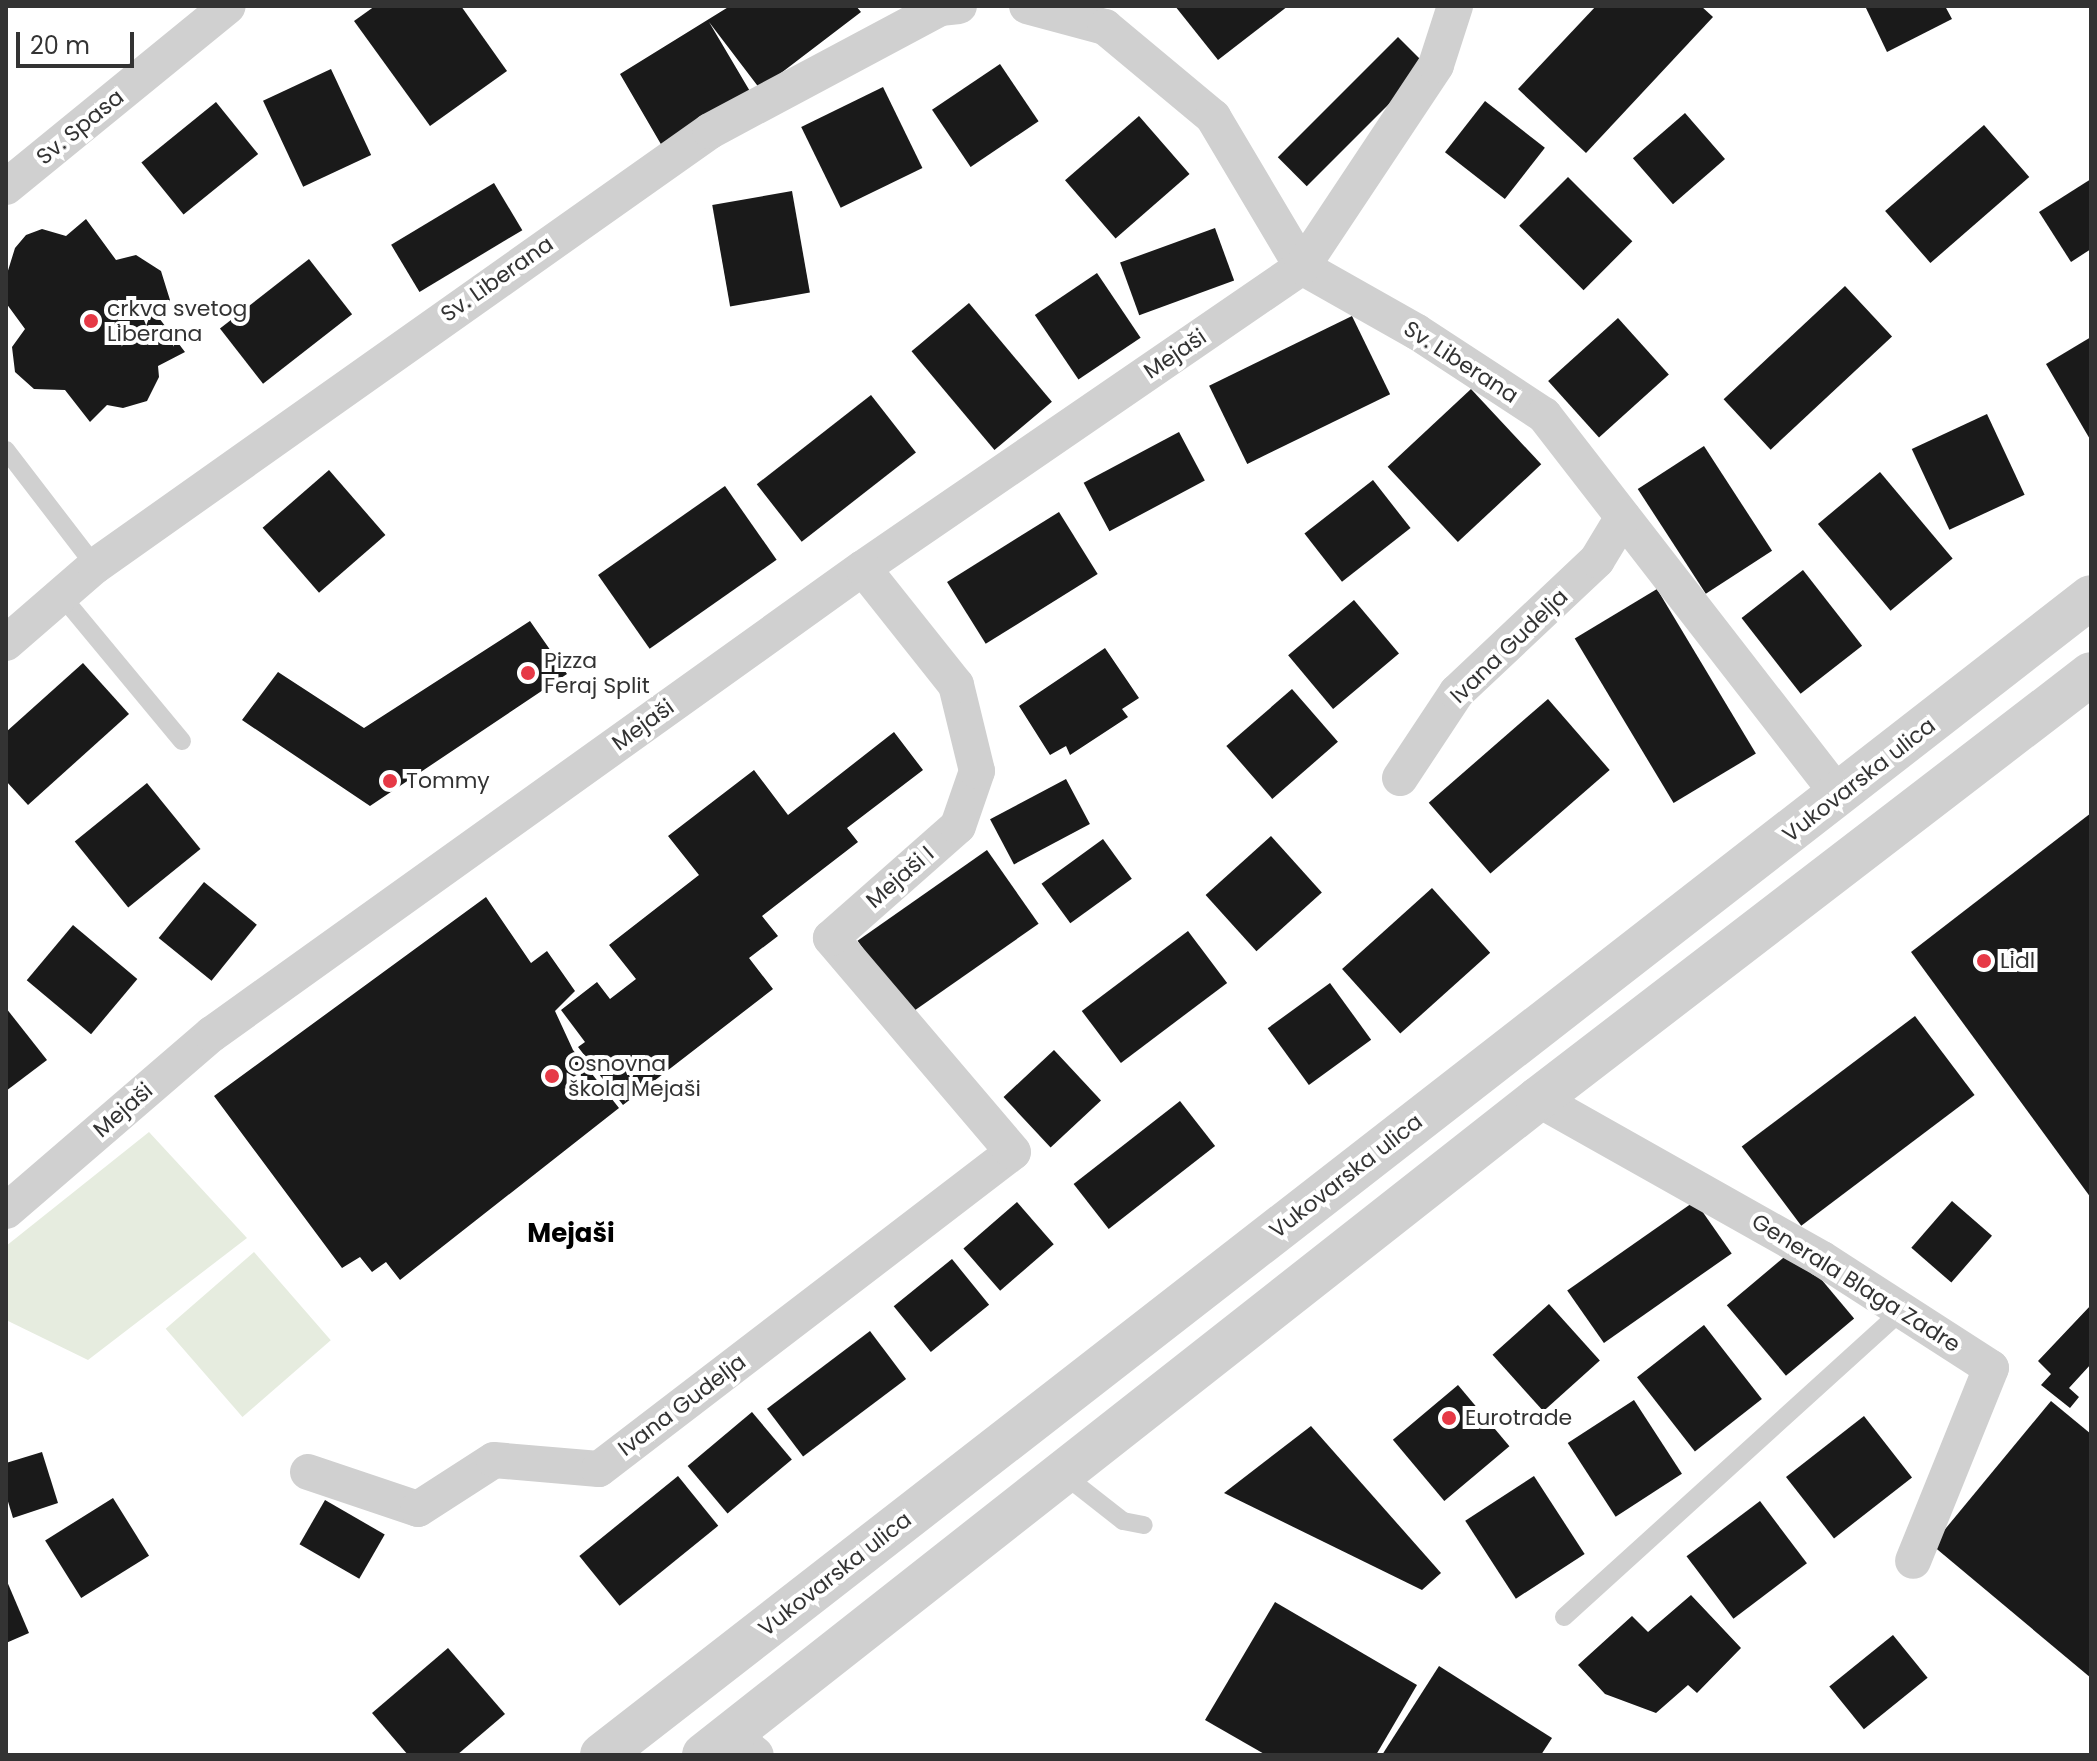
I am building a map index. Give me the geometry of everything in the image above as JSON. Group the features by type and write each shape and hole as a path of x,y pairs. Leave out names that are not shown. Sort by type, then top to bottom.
{"street":[{"name":"Sv. Spasa","path":"6,187 228,6"},
{"name":"Sv. Liberana","path":"6,643 95,566 710,131 940,8 959,6"},
{"name":"Sv. Liberana","path":"1027,6 1105,27 1213,117 1302,267 1417,332 1544,415 1839,795"},
{"path":"1302,267 1436,65 1455,6"},
{"name":"Mejaši","path":"6,1211 212,1034 863,568 1302,267"},
{"name":"Ivana Gudelja","path":"1400,778 1457,692 1597,560 1623,517"},
{"name":"Mejaši I","path":"863,568 956,685 977,771 958,826 831,938 1013,1152"},
{"name":"Vukovarska ulica","path":"602,1755 2091,597"},
{"path":"730,1748 1063,1474 1538,1099 2091,674"},
{"name":"Generala Blaga Zadre","path":"1538,1099 1704,1190 1991,1368 1913,1561"},
{"name":"Ivana Gudelja","path":"308,1472 418,1509 494,1460 599,1469 1013,1152"}],"lane":[{"path":"6,450 95,566"},
{"path":"60,594 182,741"},
{"path":"1564,1617 1902,1310"},
{"path":"1063,1474 1123,1521 1144,1525"}],"shaded area":[{"path":"149,1132 247,1238 88,1360 6,1320 6,1246"},
{"path":"254,1252 331,1340 242,1417 166,1329"}],"building":[{"path":"375,6 461,6 507,71 430,126 354,21"},
{"path":"730,6 856,6 861,12 760,89 709,22 751,93 662,146 620,74"},
{"path":"1175,6 1288,6 1218,60"},
{"path":"1596,6 1701,6 1713,17 1586,153 1518,89"},
{"path":"1865,6 1945,6 1952,19 1887,52"},
{"path":"1398,37 1427,66 1307,186 1278,157"},
{"path":"1000,64 1039,121 971,167 932,110"},
{"path":"331,69 371,155 303,187 263,101"},
{"path":"883,87 922,168 841,208 801,127"},
{"path":"1485,101 1545,148 1505,199 1445,152"},
{"path":"216,102 258,154 184,214 141,162"},
{"path":"1685,113 1725,159 1673,204 1633,158"},
{"path":"1139,116 1190,174 1116,238 1065,180"},
{"path":"1984,125 2029,177 1930,263 1885,211"},
{"path":"1568,177 1632,241 1584,290 1519,226"},
{"path":"2091,179 2091,249 2071,262 2039,212"},
{"path":"494,183 522,230 419,292 391,245"},
{"path":"792,191 810,292 730,307 712,205"},
{"name":"crkva svetog Liberana","path":"86,219 116,260 136,255 161,271 170,300 159,318 185,352 158,366 159,377 147,401 123,408 107,405 90,422 65,390 34,389 15,372 12,347 25,329 6,303 6,277 15,248 26,235 42,229 66,236"},
{"path":"1215,228 1234,281 1139,315 1120,263"},
{"path":"309,259 352,314 263,384 220,329"},
{"path":"1097,273 1141,338 1078,380 1035,315"},
{"path":"1845,286 1892,336 1771,450 1724,399"},
{"path":"969,303 1052,402 994,450 912,351"},
{"path":"1352,316 1390,394 1247,464 1209,386"},
{"path":"1618,318 1669,374 1599,437 1548,381"},
{"path":"2091,337 2091,441 2046,364"},
{"path":"1471,389 1541,464 1458,542 1388,467"},
{"path":"871,395 916,453 802,542 757,484"},
{"path":"1987,414 2025,495 1949,530 1912,449"},
{"path":"1179,432 1205,481 1109,531 1084,483"},
{"path":"1704,446 1772,551 1706,594 1638,489"},
{"path":"329,470 385,535 319,593 263,528"},
{"path":"1880,472 1953,559 1891,611 1818,524"},
{"path":"1373,480 1411,528 1342,582 1304,534"},
{"path":"725,486 777,560 650,649 598,575"},
{"path":"1059,512 1098,574 986,644 947,582"},
{"path":"1803,570 1862,646 1801,694 1742,618"},
{"path":"1657,589 1756,754 1674,803 1575,638"},
{"path":"1354,600 1399,654 1333,709 1288,655"},
{"path":"530,621 567,674 370,806 242,720 278,672 364,728"},
{"path":"1105,648 1139,698 1122,709 1128,717 1070,755 1066,746 1050,755 1019,706"},
{"path":"83,663 129,714 28,805 6,781 6,732"},
{"path":"1292,689 1338,742 1272,799 1226,746"},
{"path":"1548,699 1610,770 1490,874 1429,803"},
{"path":"894,732 923,770 847,828 858,842 762,916 778,936 749,958 773,989 623,1105 578,1047 585,1042 561,1010 597,982 610,999 636,979 609,945 699,875 668,836 754,770 788,815"},
{"path":"1066,779 1090,824 1014,864 990,819"},
{"path":"147,783 200,849 128,908 75,842"},
{"path":"2091,813 2091,1198 1911,952"},
{"path":"1271,836 1322,892 1256,951 1206,895"},
{"path":"1103,839 1132,879 1070,923 1042,884"},
{"path":"987,850 1039,924 909,1014 858,941"},
{"path":"204,882 257,925 212,981 159,938"},
{"path":"1432,888 1490,953 1400,1034 1342,969"},
{"path":"486,897 531,963 547,951 575,991 555,1011 573,1050 619,1108 400,1280 386,1262 372,1272 360,1257 342,1268 214,1096"},
{"path":"73,925 137,979 91,1034 27,980"},
{"path":"1188,931 1227,983 1121,1063 1082,1011"},
{"path":"1330,983 1371,1040 1309,1085 1268,1028"},
{"path":"6,1008 47,1060 6,1091"},
{"path":"1915,1016 1975,1095 1801,1226 1742,1147"},
{"path":"1054,1050 1101,1100 1051,1148 1004,1097"},
{"path":"1180,1101 1215,1146 1109,1229 1074,1184"},
{"path":"1695,1201 1732,1253 1604,1343 1567,1290"},
{"path":"1952,1201 1992,1236 1951,1283 1911,1248"},
{"path":"1017,1202 1054,1244 1000,1291 963,1249"},
{"path":"1795,1248 1854,1318 1786,1376 1727,1305"},
{"path":"952,1259 989,1305 931,1352 894,1306"},
{"path":"1549,1304 1600,1360 1543,1411 1493,1355"},
{"path":"2091,1305 2091,1364 2069,1388 2079,1397 2070,1408 2041,1385 2051,1374 2038,1361"},
{"path":"1704,1325 1762,1399 1695,1451 1637,1377"},
{"path":"870,1331 906,1379 803,1457 767,1409"},
{"path":"1458,1385 1509,1446 1444,1501 1393,1440"},
{"path":"1634,1400 1682,1474 1616,1517 1568,1443"},
{"path":"2051,1401 2091,1434 2091,1678 1932,1545"},
{"path":"752,1412 792,1459 728,1513 688,1466"},
{"path":"1864,1416 1912,1477 1834,1538 1786,1477"},
{"path":"1311,1426 1441,1573 1422,1590 1224,1493"},
{"path":"42,1452 58,1503 13,1518 6,1495 6,1463"},
{"path":"678,1476 718,1526 620,1606 579,1556"},
{"path":"1534,1476 1585,1554 1516,1599 1465,1521"},
{"path":"113,1498 149,1556 81,1598 45,1540"},
{"path":"325,1500 385,1534 359,1579 300,1544"},
{"path":"1760,1501 1807,1563 1733,1619 1687,1556"},
{"path":"6,1579 29,1633 6,1643"},
{"path":"1691,1595 1741,1648 1697,1693 1688,1685 1656,1713 1605,1694 1578,1665 1632,1616 1648,1632"},
{"path":"1275,1602 1417,1685 1376,1755 1266,1755 1205,1720"},
{"path":"1893,1635 1928,1678 1864,1729 1829,1687"},
{"path":"448,1648 505,1714 457,1755 408,1755 372,1713"},
{"path":"1439,1666 1552,1738 1541,1755 1382,1755"}],"place":[{"name":"crkva svetog Liberana","path":"91,321"},
{"name":"Pizza Feraj Split","path":"528,673"},
{"name":"Tommy","path":"390,781"},
{"name":"Lidl","path":"1984,961"},
{"name":"Osnovna škola Mejaši","path":"552,1076"},
{"name":"Eurotrade","path":"1449,1418"}],"district":[{"name":"Mejaši","path":"571,1234"}]}
